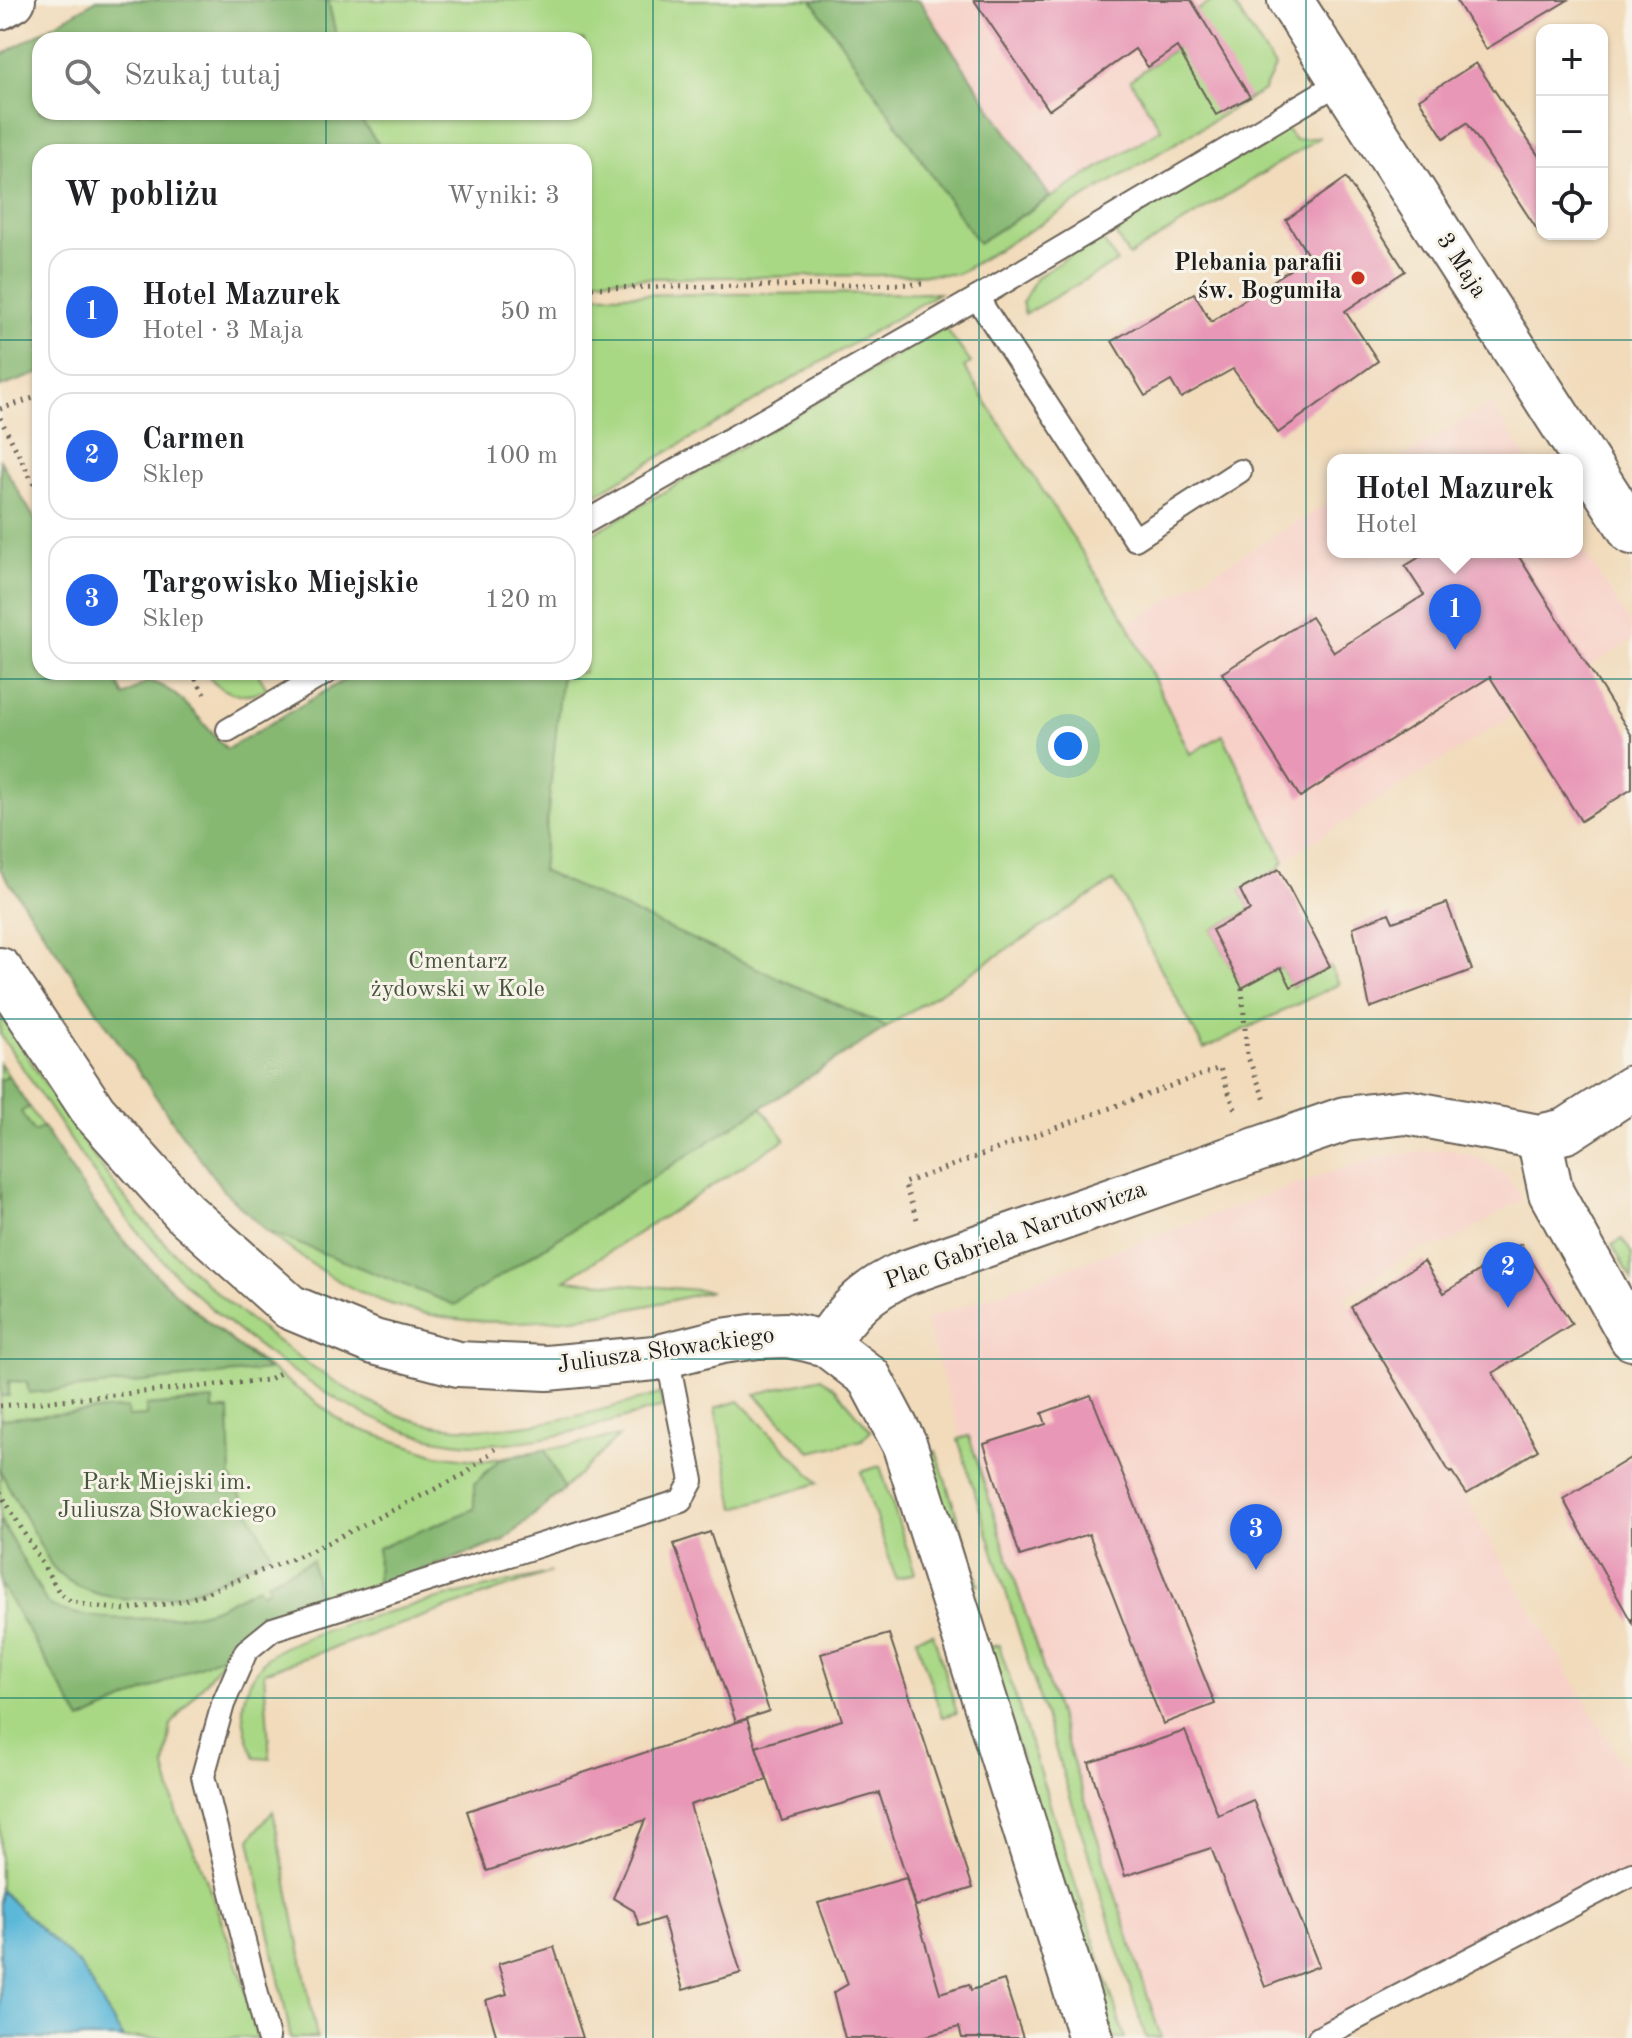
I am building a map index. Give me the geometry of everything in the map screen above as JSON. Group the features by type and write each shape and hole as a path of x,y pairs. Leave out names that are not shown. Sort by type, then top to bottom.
{"street":[{"path":"0,7 13,0"},
{"name":"3 Maja","path":"1290,0 1582,454"},
{"name":"3 Maja","path":"1583,456 1632,532"},
{"name":"Juliusza Słowackiego","path":"0,970 94,1112 184,1212 290,1307 374,1342 458,1364 547,1368 667,1355 758,1336 787,1335 826,1344"},
{"path":"1632,1088 1566,1131 1539,1137 1551,1193 1632,1338"},
{"name":"Plac Gabriela Narutowicza","path":"826,1344 844,1315 860,1298 905,1273 1345,1119 1406,1112 1475,1122 1539,1137"},
{"path":"826,1344 869,1377 904,1443 1091,2038"}],"lane":[{"path":"592,518 977,298 1342,81"},
{"path":"977,298 1135,539 1240,471"},
{"path":"228,730 313,680"},
{"path":"268,2038 203,1776 223,1704 246,1651 273,1629 681,1501 692,1481 667,1355"},
{"path":"1319,2038 1632,1874"}],"path":[{"path":"592,288 932,284"},
{"path":"0,409 32,399"},
{"path":"0,418 32,480"},
{"path":"1242,988 1247,1055 1267,1105"},
{"path":"920,1228 904,1183 1220,1068 1237,1116"},
{"path":"0,1406 267,1380 282,1372"},
{"path":"0,1492 59,1592 70,1601 125,1610 185,1601 311,1551 465,1474 495,1449"}],"shaded area":[{"path":"919,0 1231,0 1275,67 1264,90 1062,213"},
{"path":"1491,403 1523,454 1409,454"},
{"path":"1327,504 1327,558 1583,558 1583,549 1632,627 1632,640 1284,860 1223,736 1190,755 1128,624"},
{"path":"1449,1149 1475,1156 1505,1174 1523,1199 1448,1244 1416,1250 1345,1297 1632,1780 1632,1874 1319,2038 1149,2038 925,1320 1328,1173 1379,1157"}],"green space":[{"path":"97,0 328,0 335,32 42,32"},
{"path":"328,0 812,0 978,243 1161,129 1130,80 1206,27 1196,11 1215,0 1231,0 1275,67 1264,90 957,274 592,279 592,144 378,144 361,120 592,120 592,32 335,32"},
{"path":"812,0 919,0 1050,197 978,243"},
{"path":"32,38 32,120 361,120 378,144 32,144 32,376 0,387 0,56"},
{"path":"1285,127 1295,140 1321,137 1129,256 1112,228"},
{"path":"1100,236 1117,262 1025,314 1022,303 1036,278"},
{"path":"939,293 592,496 592,295"},
{"path":"945,327 971,363 964,367 1128,624 1190,754 1223,735 1284,860 1279,869 1240,890 1250,910 1212,930 1242,987 1281,967 1292,987 1330,966 1339,984 1204,1049 1114,881 761,1107 785,1139 565,1280 711,1291 578,1317 488,1322 444,1317 400,1307 334,1278 266,1231 288,1238 433,680 592,680 592,534"},
{"name":"Cmentarz żydowski w Kole","path":"0,460 32,514 32,680 116,680 124,696 148,681 160,685 191,709 227,749 344,680 561,680 542,871 887,1027 455,1305 266,1231 225,1192 178,1129 0,869"},
{"path":"211,680 262,680 267,689 241,694 218,686"},
{"path":"0,1015 104,1170 161,1239 243,1315 310,1365 356,1394 405,1417 468,1429 552,1421 660,1394 663,1407 546,1438 474,1444 428,1438 386,1424 325,1392 226,1321 154,1251 93,1172 0,1034"},
{"name":"Park Miejski im. Juliusza Słowackiego","path":"0,1063 85,1192 128,1246 176,1295 228,1338 347,1425 437,1455 484,1461 619,1436 503,1541 275,1621 228,1653 171,1725 165,1767 176,1812 199,1860 242,1977 257,2038 0,2038 0,1583 81,1720 111,1707 0,1538"},
{"path":"8,1076 29,1107 21,1112 34,1132 43,1127 94,1204 129,1247 196,1312 268,1370 29,1393 27,1382 9,1381 9,1396 0,1396 0,1081"},
{"path":"1623,1239 1632,1254 1632,1280 1612,1245"},
{"path":"821,1378 835,1388 871,1431 862,1440 811,1452 755,1394"},
{"path":"213,1400 213,1410 229,1410 231,1477 271,1553 207,1586 168,1596 113,1597 79,1587 64,1577 51,1565 0,1471 0,1419 127,1408 128,1417 146,1416 146,1406"},
{"path":"739,1401 819,1483 735,1508 715,1408"},
{"path":"969,1436 1161,2038 1146,2038 958,1439"},
{"path":"545,1450 564,1489 503,1541 377,1586 378,1548 474,1509 474,1484 500,1459"},
{"path":"936,1451 979,1584 967,1587 923,1455"},
{"path":"880,1466 915,1573 896,1579 861,1472"},
{"path":"0,1519 47,1603 61,1610 128,1619 197,1613 219,1607 258,1587 261,1593 270,1588 267,1582 312,1560 320,1605 275,1621 228,1653 81,1721 0,1583"},
{"path":"551,1572 264,1672 270,1759 255,1758 243,1719 245,1696 264,1661 282,1648 354,1622"},
{"path":"933,1633 957,1713 942,1717 916,1638"},
{"path":"999,1645 1125,2038 1112,2038 986,1648"},
{"path":"273,1811 317,2038 291,2038 250,1839"}],"water":[{"path":"0,1890 81,1967 123,2038 0,2038"}],"building":[{"path":"974,0 1191,0 1250,97 1216,115 1177,47 1148,67 1135,49 1049,110"},
{"path":"1456,0 1568,0 1486,49"},
{"path":"1476,63 1536,152 1536,228 1467,123 1444,138 1419,99"},
{"path":"1346,178 1405,271 1345,311 1378,361 1278,433 1233,369 1181,398 1171,381 1145,396 1112,341 1194,293 1211,322 1309,257 1286,220"},
{"path":"1418,558 1520,558 1632,736 1632,789 1581,821 1490,677 1300,797 1222,673 1311,617 1334,652 1424,595 1405,566"},
{"path":"1279,869 1330,966 1291,987 1281,967 1242,988 1212,930 1250,910 1240,890"},
{"path":"1447,903 1472,970 1370,1008 1353,927 1389,913 1393,922"},
{"path":"1521,1244 1572,1324 1493,1373 1538,1450 1467,1494 1450,1473 1351,1307 1424,1261 1444,1293"},
{"path":"1091,1395 1215,1704 1163,1724 1089,1534 1020,1556 984,1444 1046,1424 1042,1413"},
{"path":"1632,1457 1632,1623 1563,1499"},
{"path":"710,1532 769,1711 736,1722 674,1544"},
{"path":"889,1634 973,1888 916,1906 879,1793 782,1821 756,1747 842,1720 821,1654"},
{"path":"747,1719 767,1780 690,1805 741,1973 683,1990 663,1918 639,1926 634,1911 613,1898 645,1820 487,1871 467,1811"},
{"path":"1185,1731 1218,1815 1253,1800 1319,1966 1265,1987 1211,1848 1125,1876 1089,1763"},
{"path":"906,1878 940,1993 969,1984 971,1990 1004,1980 1023,2038 962,2038 959,2027 919,2038 845,2038 833,1993 848,1984 818,1903"},
{"path":"554,1947 583,2038 497,2038 486,2000 507,1994 498,1964"}],"place":[{"name":"Plebania parafii św. Bogumiła","path":"1358,278"},
{"name":"Hotel Mazurek","path":"1455,650"},
{"name":"Carmen","path":"1508,1308"},
{"name":"Targowisko Miejskie","path":"1256,1570"}]}
